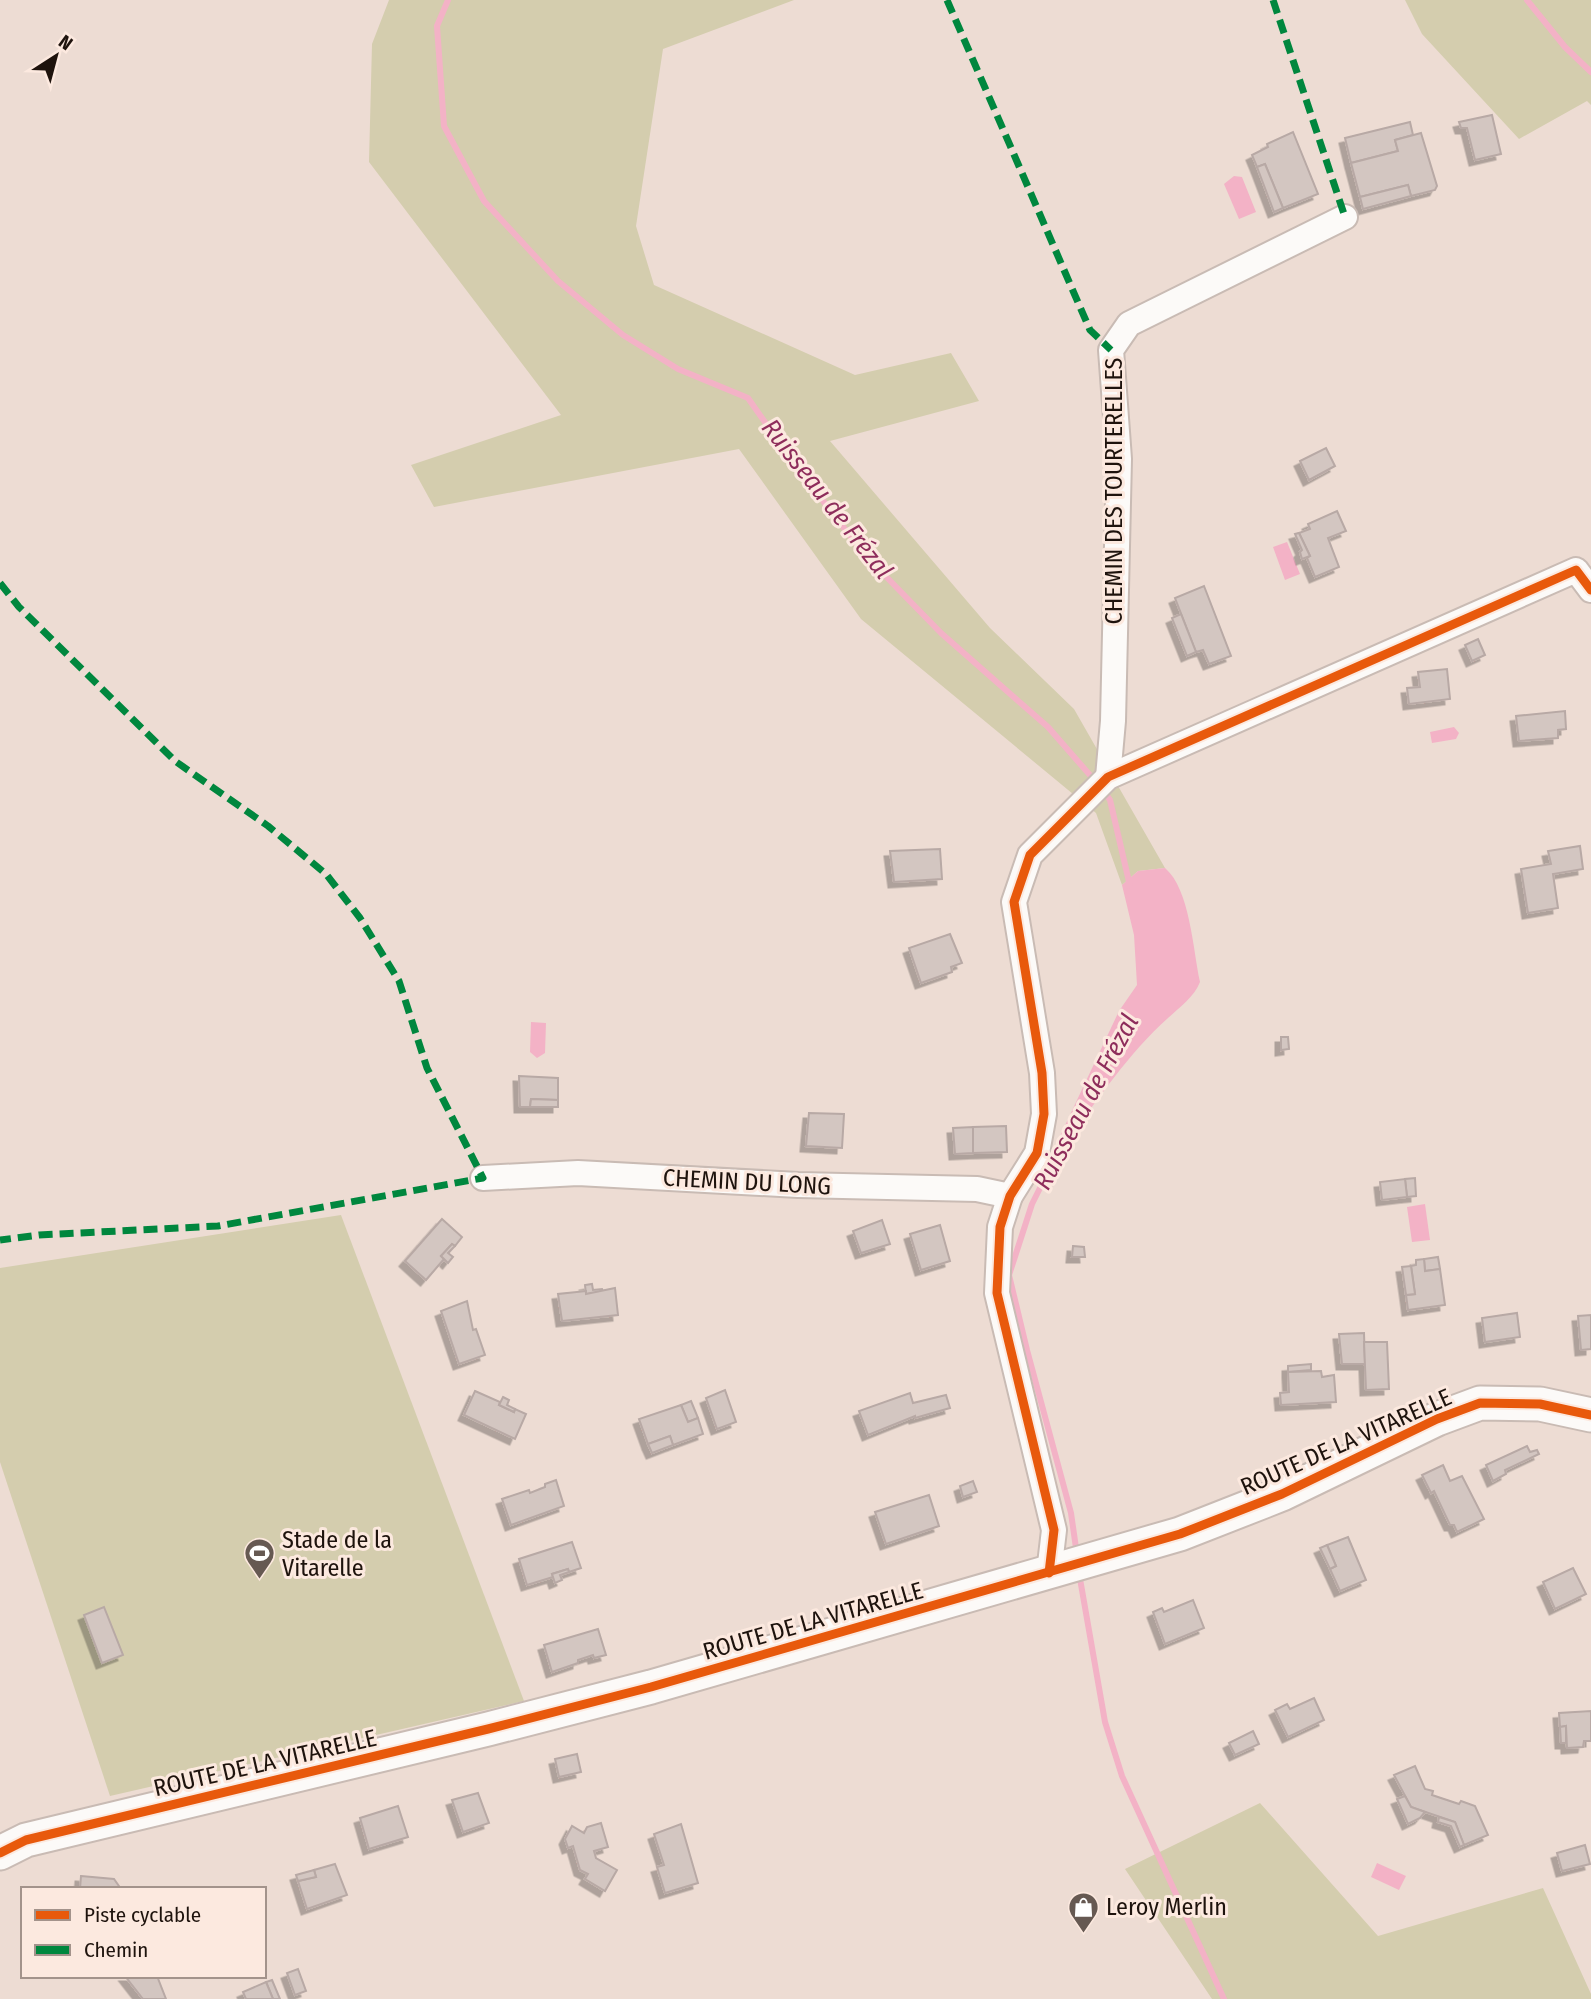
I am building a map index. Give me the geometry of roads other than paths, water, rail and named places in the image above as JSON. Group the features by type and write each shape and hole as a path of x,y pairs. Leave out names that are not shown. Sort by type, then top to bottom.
{"street":[{"name":"CHEMIN DES TOURTERELLES","path":"1108,777 1113,721 1119,458 1111,350 1129,324 1345,217"},
{"path":"1068,1567 1054,1530 997,1293 1000,1227 1010,1196 1037,1153 1044,1114 1042,1073 1014,902 1030,855 1108,777 1576,570 1591,590"},
{"name":"CHEMIN DU LONG","path":"484,1178 578,1173 798,1185 977,1189 1010,1196"},
{"name":"ROUTE DE LA VITARELLE","path":"9,1844 639,1690 1180,1534 1282,1494 1437,1419 1480,1403 1540,1404 1591,1415"}],"water":[{"path":"1234,176 1242,177 1256,212 1239,219 1224,184"},
{"path":"1287,542 1300,574 1285,580 1273,547"},
{"path":"1454,727 1459,733 1456,739 1432,743 1430,732"},
{"path":"1165,868 1180,890 1185,905 1200,982 1190,997 1127,1061 1067,1141 1061,1134 1119,1011 1137,985 1134,935 1122,885 1138,871"},
{"path":"531,1022 546,1023 545,1053 537,1058 530,1052"},
{"path":"1425,1204 1430,1240 1412,1242 1407,1207"},
{"path":"1377,1863 1406,1876 1399,1890 1371,1877"}],"waterway":[{"name":"Ruisseau de Frézal","path":"448,0 437,26 444,126 484,201 558,281 623,335 678,369 748,398 864,554 941,633 1048,727 1096,782"},
{"path":"1527,0 1565,47 1591,72"},
{"name":"Ruisseau de Frézal","path":"1103,790 1110,800 1130,886"},
{"name":"Ruisseau de Frézal","path":"1068,1132 1032,1204 1009,1275 1071,1513 1077,1555"},
{"name":"Ruisseau de Frézal","path":"1079,1573 1105,1722 1122,1776 1224,1999"}],"place":[{"name":"Stade de la Vitarelle","path":"259,1581"},
{"name":"Leroy Merlin","path":"1083,1934"}]}
